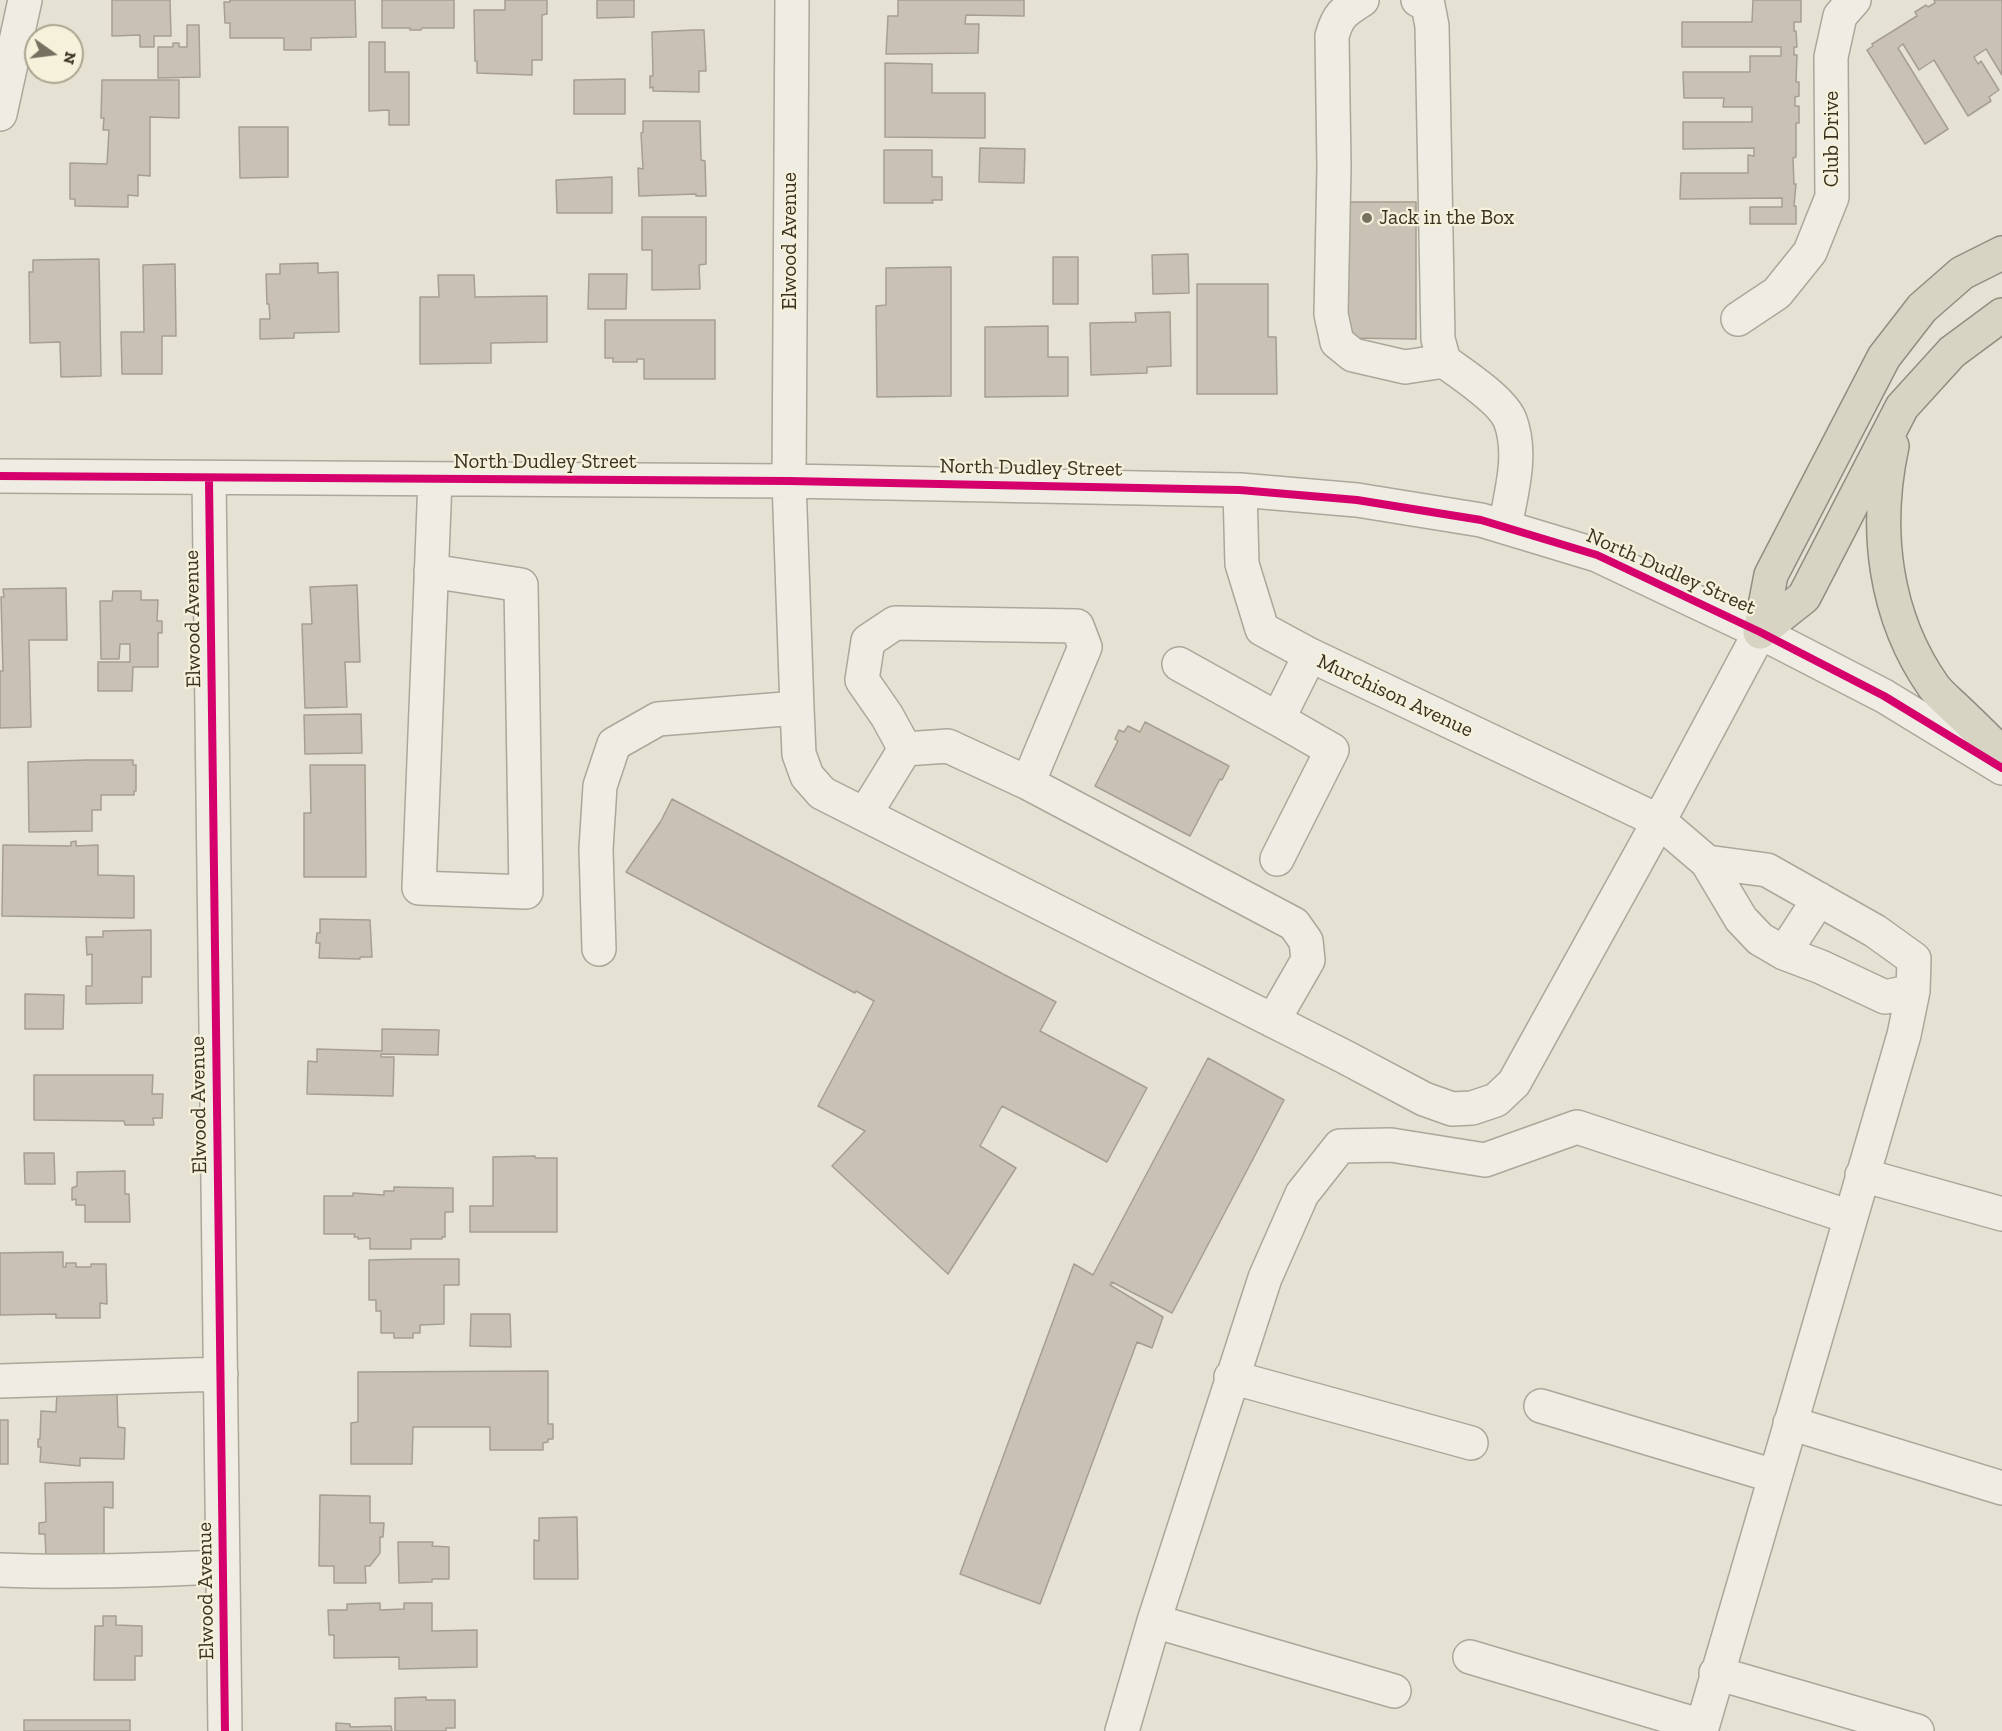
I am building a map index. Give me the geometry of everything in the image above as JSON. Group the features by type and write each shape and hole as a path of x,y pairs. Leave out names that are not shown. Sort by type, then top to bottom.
{"highway":[{"path":"1760,632 1771,575 1884,357 1922,308 1962,273 2002,253"},
{"path":"1760,632 1804,597 1902,407 1952,351 2002,315"},
{"path":"1902,407 1891,449 1883,501 1884,550 1892,592 1906,641 1935,688 2002,754"}],"street":[{"path":"0,114 25,0"},
{"name":"Elwood Avenue","path":"792,0 789,481 797,708 799,753 807,776 822,793 1433,1102 1452,1109 1472,1108 1496,1100 1514,1083 1659,821 1760,632"},
{"path":"1362,0 1346,10 1336,20 1332,36 1334,167 1331,314 1337,342 1353,356 1405,367 1444,361"},
{"name":"Club Drive","path":"1738,319 1777,293 1810,252 1832,197 1831,57 1840,16 1854,0"},
{"path":"1425,13 1438,339 1444,361 1492,399 1510,419 1517,457 1505,527"},
{"name":"North Dudley Street","path":"0,476 789,481 1240,490 1356,500 1481,520 1597,555 1760,632 1884,696 2002,768"},
{"name":"Elwood Avenue","path":"209,479 225,1731"},
{"path":"431,571 521,585 526,892 419,888 431,571 435,480"},
{"name":"Murchison Avenue","path":"1240,490 1242,564 1262,629 1310,655 1659,821 1707,862"},
{"path":"905,749 887,716 862,680 868,641 895,623 1077,626 1085,647 1028,783"},
{"path":"1278,719 1310,655"},
{"path":"1179,663 1332,750 1277,859"},
{"path":"599,949 596,849 600,786 614,744 658,719 797,708"},
{"path":"905,749 948,746 1028,783 1293,924 1306,941 1308,960 1272,1021"},
{"path":"865,814 905,749"},
{"path":"1470,1657 1702,1729 1716,1673 1904,1035 1913,991 1914,959 1875,931 1767,870 1707,862"},
{"path":"1707,862 1741,919 1760,939 1885,998 1913,991"},
{"path":"1784,952 1819,899"},
{"path":"1122,1731 1154,1621 1265,1278 1302,1194 1340,1146 1390,1145 1485,1160 1577,1127 1850,1217"},
{"path":"1863,1175 2002,1214"},
{"path":"0,1381 221,1374"},
{"path":"1232,1377 1471,1443"},
{"path":"1541,1406 1774,1476"},
{"path":"1790,1423 2002,1488"},
{"path":"0,1570 79,1572 223,1567"},
{"path":"1154,1621 1394,1691"},
{"path":"1716,1673 1917,1731"}],"building":[{"path":"112,0 170,0 171,36 154,36 154,47 140,47 140,35 112,36"},
{"path":"230,0 355,0 356,37 311,38 311,50 284,50 284,38 230,38 230,23 225,23 224,2 230,2"},
{"path":"382,0 454,0 454,28 410,30 410,28 382,28"},
{"path":"505,0 547,0 547,14 542,15 542,60 532,60 532,75 477,73 474,10 505,10"},
{"path":"597,0 634,0 634,17 597,18"},
{"path":"898,0 1024,0 1024,16 966,15 965,24 979,24 978,53 886,54 888,16 898,16"},
{"path":"1753,0 1801,0 1801,22 1794,22 1797,47 1794,47 1794,55 1797,55 1796,82 1799,82 1799,96 1795,97 1795,106 1799,106 1799,123 1796,123 1796,157 1793,158 1794,184 1796,184 1794,206 1796,206 1796,224 1750,224 1750,207 1782,207 1782,198 1680,199 1681,173 1748,173 1748,155 1754,156 1754,148 1683,149 1683,122 1752,122 1752,107 1723,107 1724,98 1684,98 1683,72 1750,72 1750,56 1781,56 1781,47 1682,47 1682,22 1752,22"},
{"path":"1934,0 2002,0 2002,75 1986,49 1974,57 1978,64 1981,61 1999,90 1989,97 1991,101 1968,116 1934,60 1919,70 1903,44 1898,48 1948,129 1925,144 1867,50 1873,46 1872,44 1917,16 1915,12 1926,5 1928,7 1935,3"},
{"path":"187,25 199,25 200,77 158,78 158,47 173,47 173,43 179,43 179,47 187,47"},
{"path":"704,30 706,71 699,71 699,92 653,91 653,87 650,88 650,76 653,76 652,32"},
{"path":"369,42 385,42 385,72 409,72 409,125 389,125 389,110 369,111"},
{"path":"885,63 932,64 932,93 985,93 985,138 885,137"},
{"path":"625,79 625,114 574,114 574,80"},
{"path":"102,80 179,80 179,118 150,117 150,176 138,175 138,196 128,195 128,207 75,206 75,199 70,199 70,163 107,164 109,130 103,130 104,118 101,118"},
{"path":"643,121 700,121 701,160 705,161 706,196 696,196 696,194 639,196 638,168 643,169 641,133 643,132"},
{"path":"239,127 288,127 288,177 240,178"},
{"path":"980,148 1025,149 1024,183 979,182"},
{"path":"884,150 932,150 932,177 942,177 942,200 932,200 933,203 884,203"},
{"path":"612,177 612,213 557,213 556,180"},
{"path":"1337,202 1416,202 1416,339 1347,338"},
{"path":"642,217 706,217 706,264 699,265 700,289 652,290 652,250 642,250"},
{"path":"1188,254 1189,293 1153,294 1152,255"},
{"path":"1053,257 1078,257 1078,304 1053,304"},
{"path":"99,259 101,376 61,377 60,342 30,343 29,272 33,272 33,260"},
{"path":"318,263 318,273 338,272 339,332 294,333 294,338 260,339 260,319 270,319 266,274 280,274 280,264"},
{"path":"175,264 176,336 162,336 162,374 122,374 121,332 144,332 143,265"},
{"path":"951,267 951,396 877,397 876,306 886,305 886,268"},
{"path":"589,274 627,274 626,309 588,309"},
{"path":"438,275 474,275 475,297 547,296 547,342 491,343 491,363 420,364 420,297 439,297"},
{"path":"1197,284 1268,284 1268,337 1276,337 1277,394 1197,394"},
{"path":"1170,312 1171,366 1147,367 1147,373 1091,375 1090,323 1136,322 1135,313"},
{"path":"605,320 715,320 715,379 644,379 644,359 637,359 637,362 613,362 613,358 605,358"},
{"path":"1048,326 1048,357 1068,357 1068,396 985,397 985,327"},
{"path":"357,585 360,662 345,662 347,707 305,708 302,624 312,624 310,587"},
{"path":"66,588 67,640 29,640 31,727 0,728 0,671 3,671 1,597 4,597 3,589"},
{"path":"113,591 141,591 141,600 158,600 157,621 162,621 162,633 158,633 158,667 133,667 132,691 98,691 98,662 130,662 130,644 120,644 119,659 101,659 100,601 112,601"},
{"path":"361,714 362,753 305,754 304,715"},
{"path":"1145,722 1229,766 1190,836 1095,786 1118,741 1115,739 1119,730 1124,732 1128,726 1140,732"},
{"path":"133,760 133,765 136,765 134,795 101,795 101,810 92,810 92,831 29,832 28,762"},
{"path":"310,765 365,765 366,877 304,877 304,813 311,813"},
{"path":"672,799 1056,1002 1040,1031 1147,1088 1107,1162 1002,1106 980,1146 1016,1168 948,1274 832,1166 865,1131 818,1106 874,1001 626,872 661,821"},
{"path":"76,841 76,846 98,845 98,875 134,876 134,918 2,916 3,845 71,846 71,842"},
{"path":"320,919 370,920 372,957 319,958 320,943 316,943 317,933 320,933"},
{"path":"151,930 151,977 142,977 142,1003 86,1004 86,986 92,986 92,954 87,955 86,937 103,937 103,931"},
{"path":"25,994 64,995 63,1029 25,1029"},
{"path":"382,1029 439,1030 438,1055 381,1054 381,1057 394,1057 393,1096 307,1094 308,1061 317,1062 317,1049 382,1051"},
{"path":"1208,1058 1284,1100 1172,1313 1112,1282 1110,1285 1163,1317 1152,1348 1137,1342 1040,1604 960,1574 1074,1264 1093,1275"},
{"path":"34,1075 153,1075 152,1094 163,1094 162,1118 153,1118 154,1125 125,1125 124,1121 34,1120"},
{"path":"24,1153 54,1153 55,1184 25,1184"},
{"path":"535,1156 535,1158 557,1158 557,1232 470,1232 470,1206 493,1206 493,1157"},
{"path":"125,1171 125,1194 129,1194 130,1222 85,1222 85,1205 76,1205 76,1199 72,1200 72,1188 77,1186 77,1172"},
{"path":"394,1187 453,1188 453,1212 445,1212 445,1237 442,1239 411,1239 411,1249 370,1249 370,1238 358,1239 354,1237 355,1234 324,1234 324,1196 353,1196 353,1193 384,1195 384,1191 394,1191"},
{"path":"63,1252 63,1267 66,1267 66,1263 76,1263 76,1267 106,1264 107,1304 100,1303 100,1318 56,1318 56,1314 0,1315 0,1253"},
{"path":"459,1259 459,1285 444,1285 444,1324 420,1325 420,1333 413,1333 413,1338 394,1338 394,1333 381,1333 381,1311 376,1311 376,1300 369,1300 369,1260"},
{"path":"471,1314 510,1314 511,1347 470,1346"},
{"path":"548,1371 548,1424 553,1424 553,1439 548,1439 548,1442 543,1443 543,1450 490,1450 490,1427 413,1427 412,1464 351,1464 351,1423 358,1422 358,1372"},
{"path":"57,1392 117,1394 118,1427 125,1428 124,1459 80,1458 80,1466 40,1462 41,1447 38,1447 38,1439 40,1439 41,1411 56,1412"},
{"path":"0,1420 8,1420 8,1464 0,1464"},
{"path":"113,1482 113,1508 104,1507 104,1555 46,1556 45,1534 39,1534 39,1523 46,1522 45,1483"},
{"path":"320,1495 370,1496 370,1523 384,1523 383,1537 380,1537 380,1553 370,1566 365,1566 366,1583 334,1583 334,1566 319,1566"},
{"path":"577,1517 578,1579 534,1579 534,1540 539,1541 539,1518"},
{"path":"398,1542 433,1542 432,1546 449,1547 449,1579 399,1583"},
{"path":"380,1603 380,1610 404,1609 404,1603 432,1603 432,1631 477,1630 477,1667 399,1669 399,1657 334,1658 334,1635 329,1635 328,1610 347,1610 347,1604"},
{"path":"103,1616 116,1616 116,1625 142,1626 142,1656 135,1656 135,1680 94,1680 95,1626 103,1626"},
{"path":"426,1697 426,1700 455,1700 455,1728 446,1728 446,1731 395,1731 395,1698"},
{"path":"24,1720 130,1720 130,1731 24,1731"},
{"path":"336,1723 350,1724 350,1727 391,1726 392,1731 336,1731"}],"cycle path":[{"path":"0,476 789,481 1240,490 1357,500 1481,520 1597,555 1760,632 1884,696 2002,768"},
{"path":"209,479 225,1731"}],"place":[{"name":"Jack in the Box","path":"1367,218"}]}
